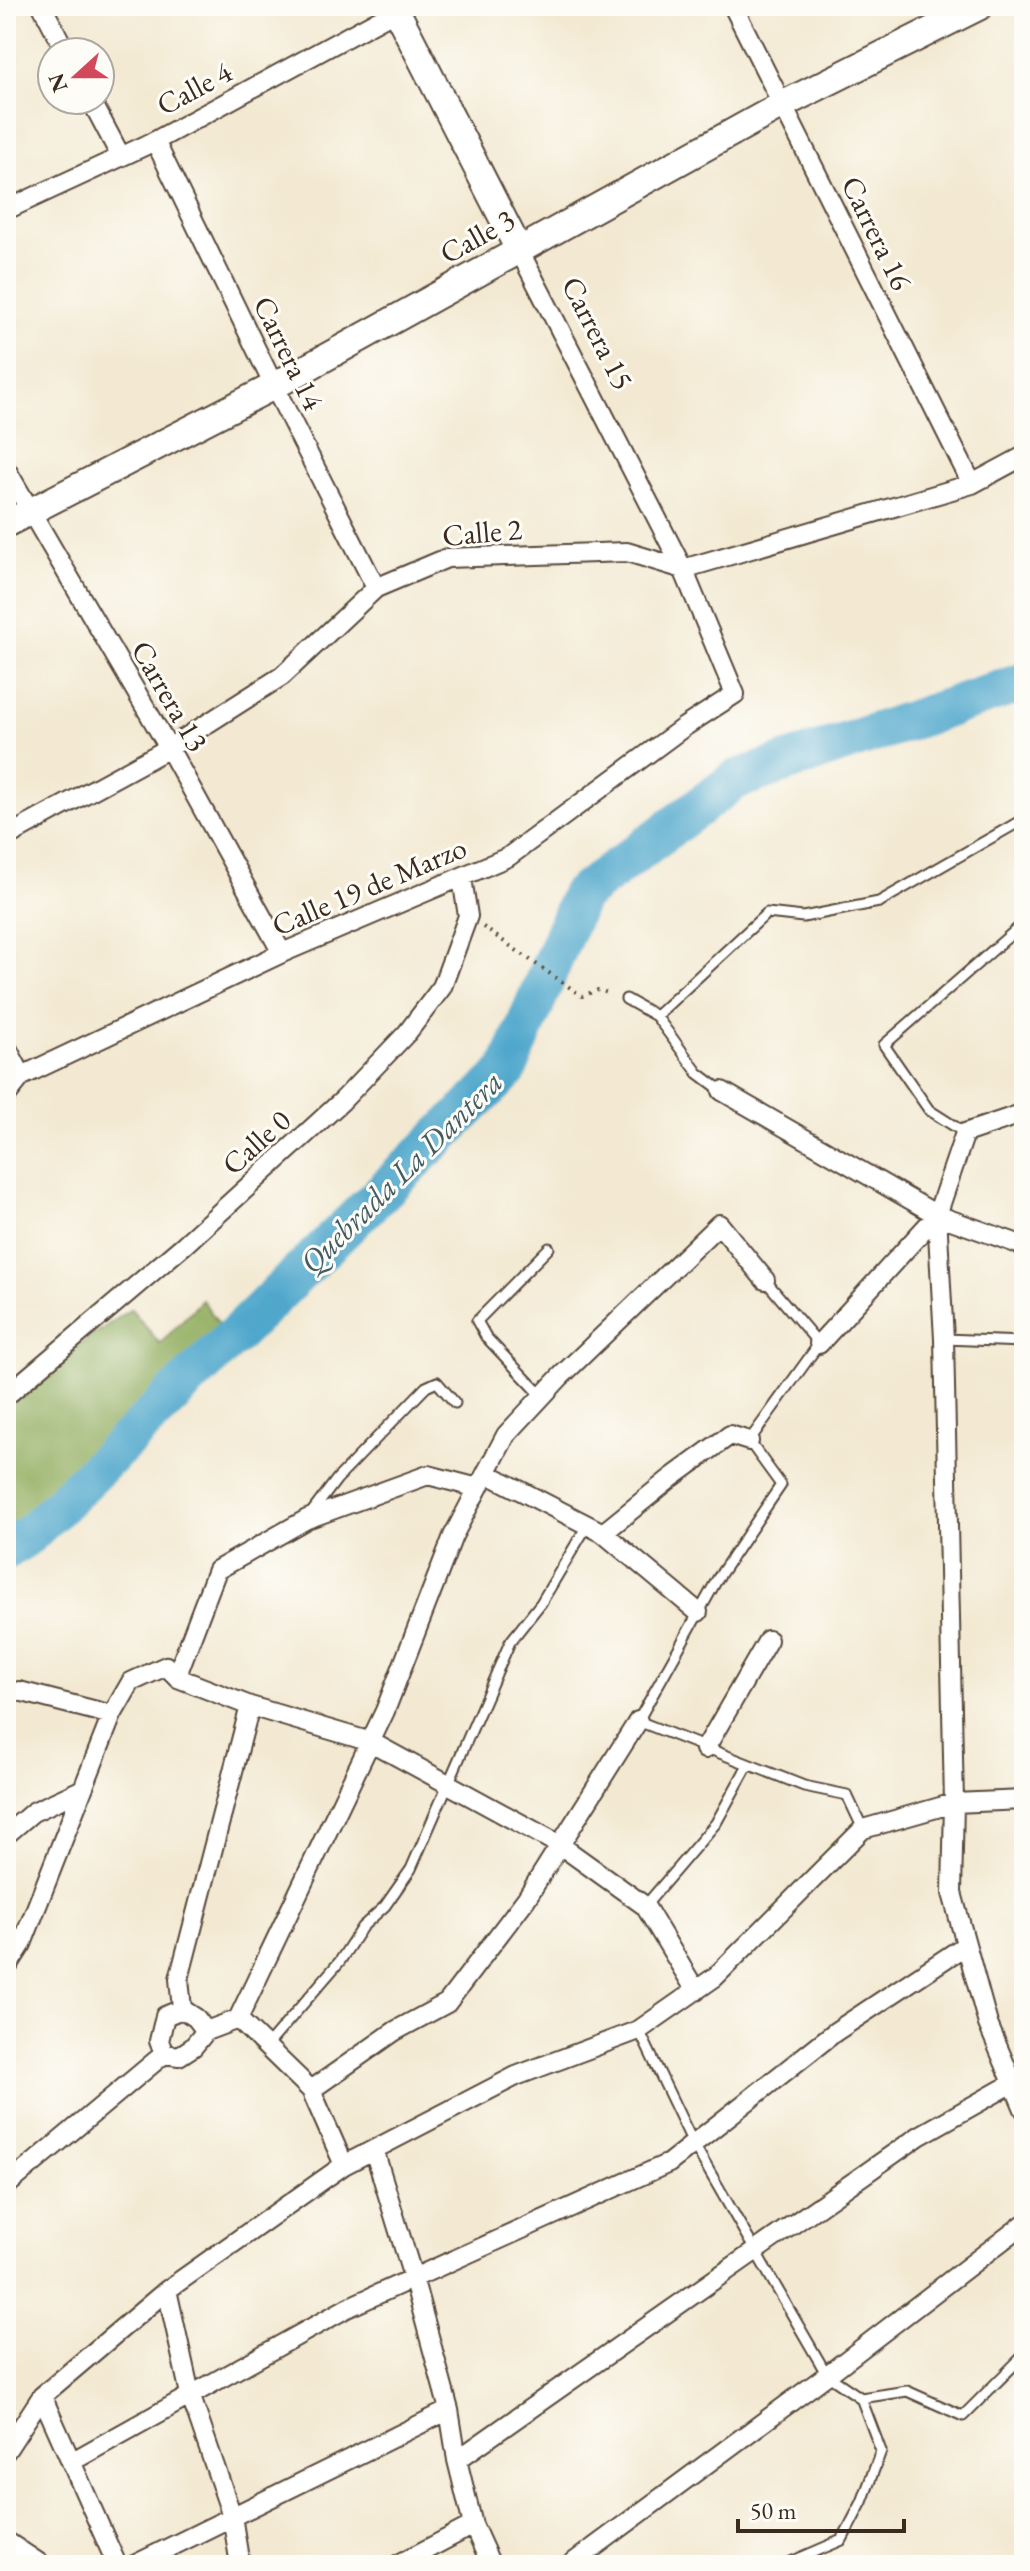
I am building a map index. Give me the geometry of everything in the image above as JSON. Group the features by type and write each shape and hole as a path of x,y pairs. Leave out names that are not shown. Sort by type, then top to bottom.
{"street":[{"path":"42,6 58,36"},
{"name":"Carrera 16","path":"733,6 972,484"},
{"name":"Calle 3","path":"6,524 274,386 782,105 980,6"},
{"name":"Calle 4","path":"6,210 155,141 398,8"},
{"name":"Carrera 15","path":"398,8 683,569 735,694"},
{"path":"99,116 120,155"},
{"name":"Carrera 14","path":"155,141 376,588"},
{"path":"683,569 972,484 1024,456"},
{"name":"Carrera 13","path":"6,469 169,748 282,953"},
{"name":"Calle 2","path":"6,837 169,748 282,676 376,588 447,558 627,552 683,569"},
{"name":"Calle 19 de Marzo","path":"6,1096 22,1076 282,953 508,857 684,727 735,694"},
{"name":"Calle 0","path":"6,1396 184,1245 342,1101 407,1033 442,987 468,916 462,878"},
{"path":"6,1046 22,1076"},
{"path":"722,1091 937,1215 1024,1246"},
{"path":"1024,1113 965,1133 937,1215 944,1339 954,1803 952,1893 988,2024 1024,2109"},
{"path":"819,1344 937,1215"},
{"path":"6,2186 164,2054 179,2056 193,2047 206,2031 238,2019 371,1742 453,1536 506,1435 719,1224 765,1280"},
{"path":"596,1528 730,1435 749,1441"},
{"path":"178,1678 217,1570 307,1519 428,1475 482,1481 596,1528 698,1612"},
{"path":"705,1749 768,1640"},
{"path":"6,1969 22,1944 112,1715 131,1682 166,1666 178,1678 250,1706 371,1742 560,1845 645,1906 696,1991"},
{"path":"6,1695 19,1691 112,1715"},
{"path":"182,2009 179,1979 250,1706"},
{"path":"311,2090 395,2031 447,2003 526,1899 638,1721"},
{"path":"6,1835 33,1812 83,1789"},
{"path":"6,2451 42,2396 167,2290 344,2165 516,2076 639,2030 715,1977 863,1829 954,1803 1024,1800"},
{"path":"71,2462 347,2308 669,2163 835,2032 966,1945"},
{"path":"182,2009 196,2018 206,2031"},
{"path":"164,2054 159,2041 165,2016 182,2009"},
{"path":"238,2019 311,2090 344,2165"},
{"path":"457,2460 919,2136 1013,2083"},
{"path":"374,2150 449,2410 473,2525 491,2565"},
{"path":"570,2565 827,2375 1024,2224"},
{"path":"167,2290 190,2394 232,2516 240,2565"},
{"path":"42,2396 117,2565"},
{"path":"134,2565 449,2410"},
{"path":"397,2565 473,2525"},
{"path":"6,2541 42,2565"}],"lane":[{"path":"656,1016 767,913 803,917 879,902 1024,819"},
{"path":"965,1133 929,1110 884,1045 1024,923"},
{"path":"626,999 656,1016 698,1073 722,1091"},
{"path":"542,1396 486,1337 477,1321 549,1248"},
{"path":"765,1280 819,1344 749,1441 781,1485 718,1578 638,1721 804,1786 847,1795 863,1829"},
{"path":"944,1339 1024,1342"},
{"path":"307,1519 337,1479 426,1387 437,1382 455,1403"},
{"path":"266,2047 340,1961 362,1927 385,1906 411,1869 510,1642 596,1528"},
{"path":"645,1906 716,1823 748,1765"},
{"path":"639,2030 693,2143 827,2375 861,2398 881,2451 862,2502 842,2540 784,2565"},
{"path":"861,2398 907,2391 963,2416 1024,2355"}],"path":[{"path":"468,916 582,996 598,990 626,999"}],"green space":[{"path":"202,1300 219,1324 30,1534 6,1550 6,1395 131,1309 160,1344"}],"waterway":[{"name":"Quebrada La Dantera","path":"6,1550 30,1534 507,1071 580,895 735,780 1024,682"}]}
